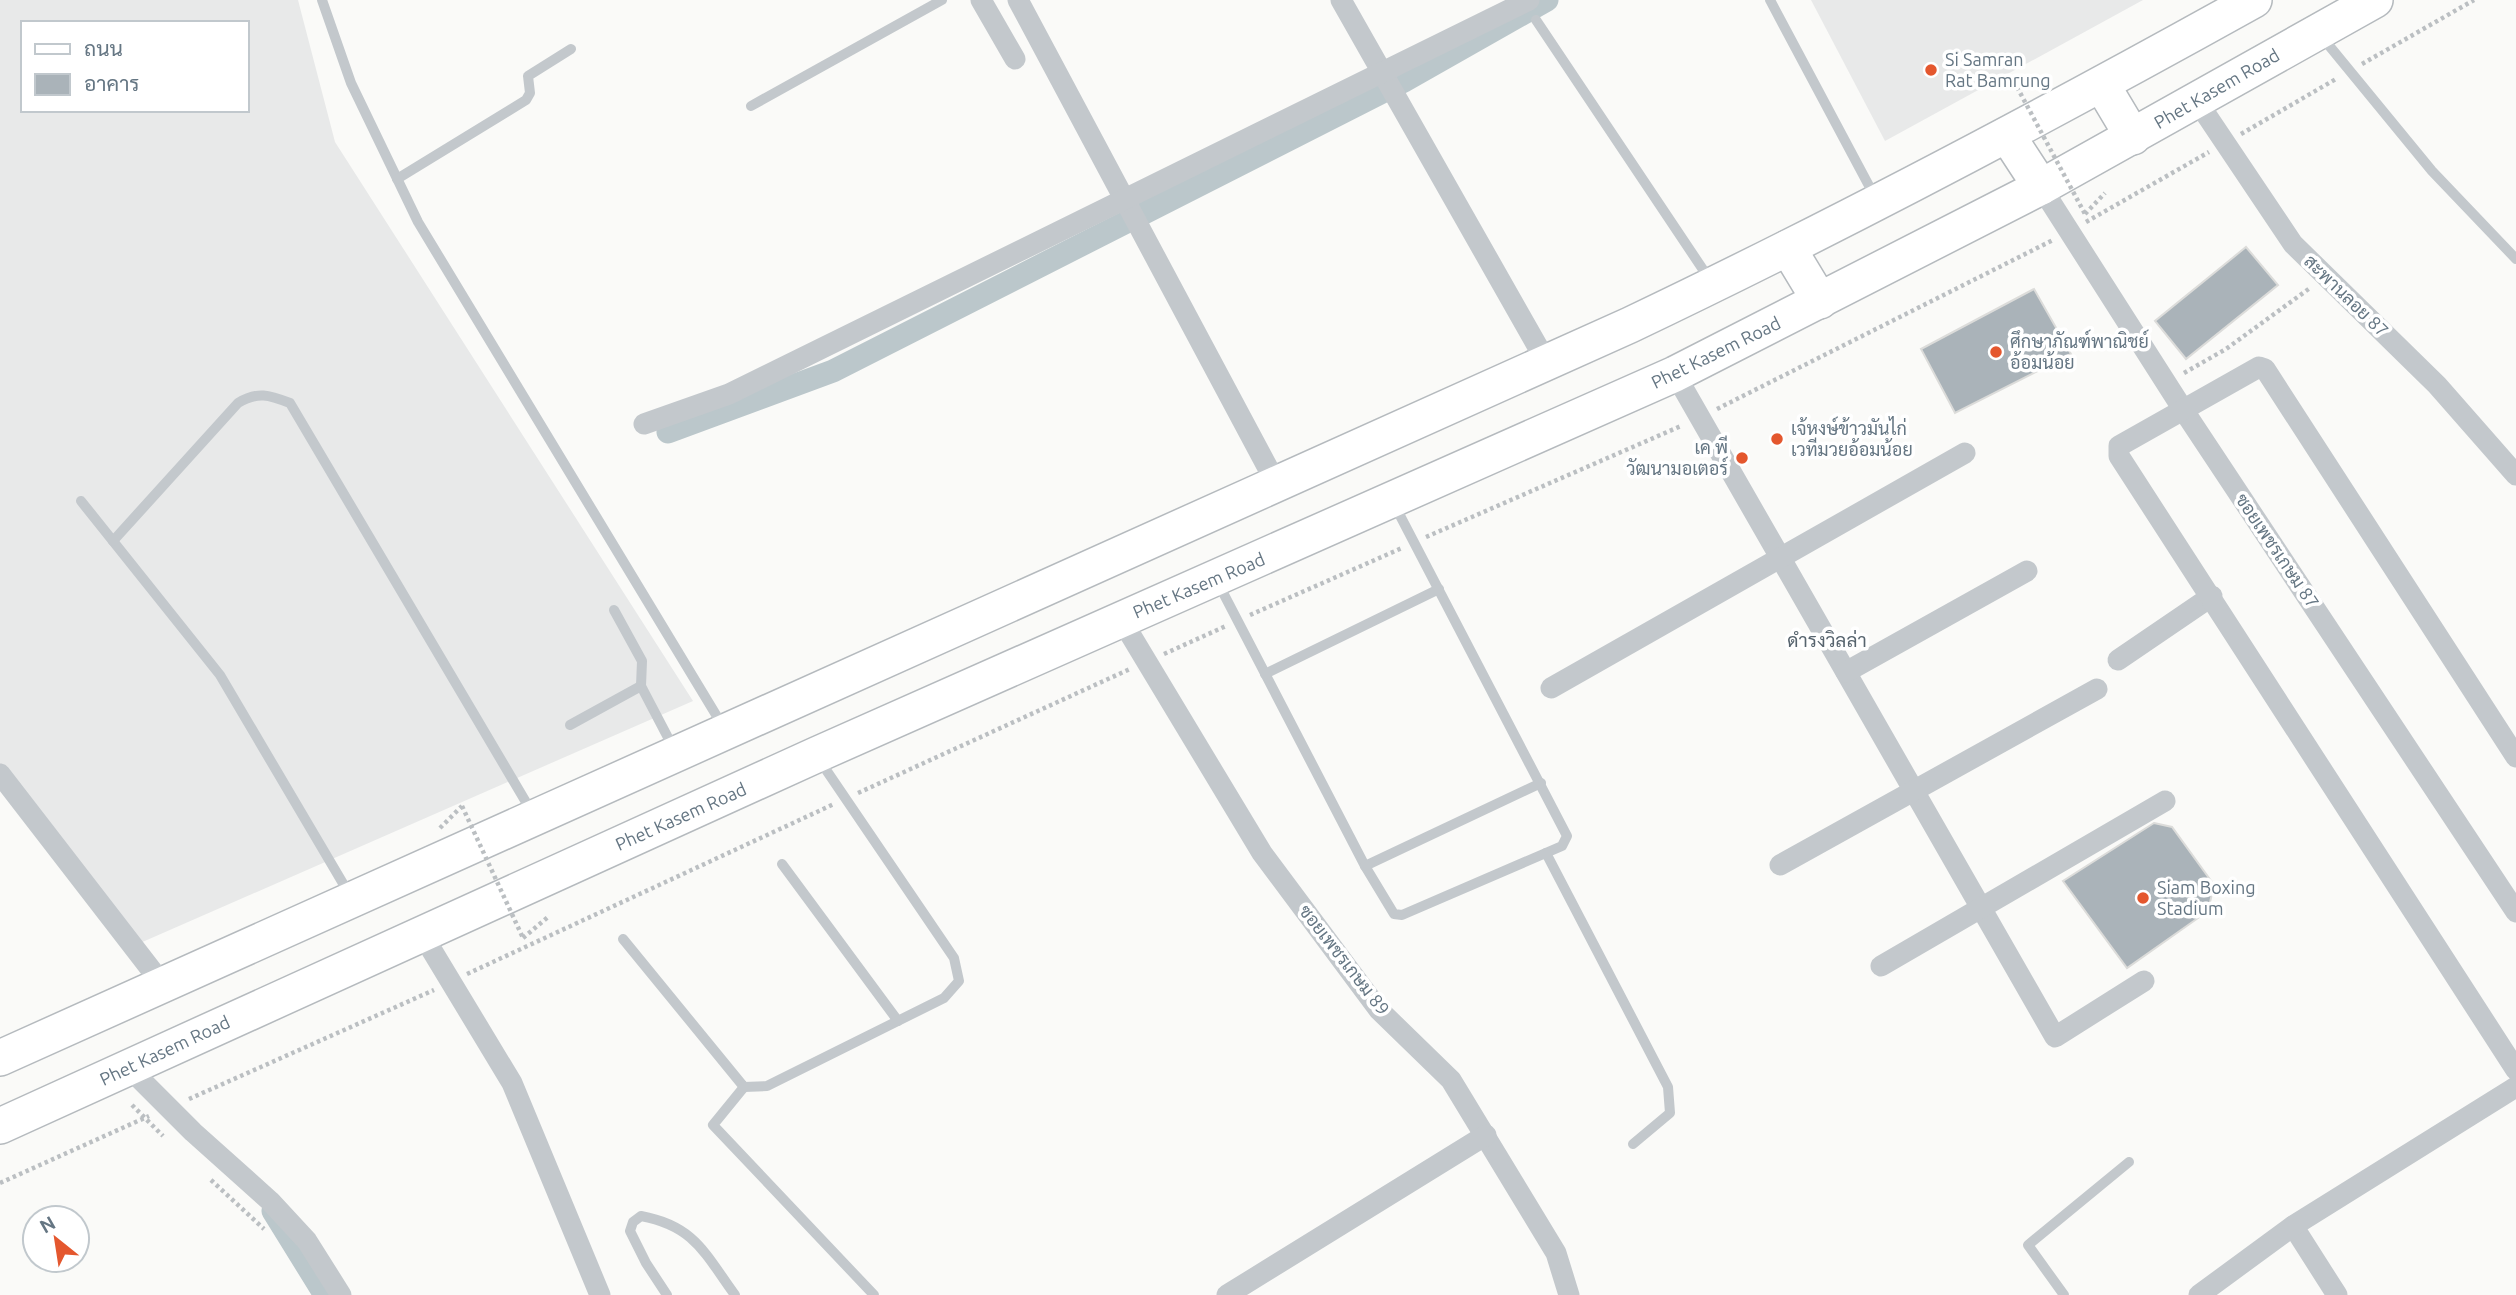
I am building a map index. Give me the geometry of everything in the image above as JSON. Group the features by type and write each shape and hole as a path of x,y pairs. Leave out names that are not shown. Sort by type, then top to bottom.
{"main road":[{"path":"0,1058 1278,485 1714,285 1878,203 2102,85 2254,0"},
{"name":"Phet Kasem Road","path":"0,1126 816,755 1393,502 1675,374 2041,187 2375,0"},
{"path":"2102,85 2133,137"},
{"path":"2007,135 2041,187"},
{"path":"1788,248 1820,301"}],"street":[{"path":"981,0 1015,59"},
{"path":"1018,0 1278,485"},
{"path":"1341,0 1547,363"},
{"path":"644,424 729,394 1383,75 1532,10"},
{"name":"สะพานลอย 87","path":"2197,101 2281,228 2453,402 2516,475"},
{"name":"ซอยเพชรเกษม 87","path":"2041,187 2168,382 2184,411 2516,912"},
{"path":"2516,757 2265,369 2259,367 2235,378 2184,411 2119,446 2119,456 2516,1070"},
{"path":"1675,374 2055,1037 2144,981"},
{"path":"1551,688 1965,453"},
{"path":"1846,672 2027,570"},
{"path":"2118,660 2212,596"},
{"name":"ซอยเพชรเกษม 89","path":"1121,619 1262,853 1379,1010 1451,1080 1556,1253 1569,1295"},
{"path":"1780,865 1915,793 2097,689"},
{"path":"0,774 163,985"},
{"path":"1881,966 2165,801"},
{"path":"422,934 512,1083 600,1295"},
{"path":"129,1068 192,1132 270,1201 307,1241 341,1295"},
{"path":"2199,1295 2293,1226 2516,1087"},
{"path":"1227,1295 1486,1135"},
{"path":"2293,1226 2337,1295"}],"lane":[{"path":"322,0 351,83 418,222 726,731"},
{"path":"751,106 942,0"},
{"path":"1770,0 1878,203"},
{"path":"1532,10 1714,285"},
{"path":"2318,32 2432,171 2516,260"},
{"path":"397,179 526,100 530,93 528,76 571,49"},
{"path":"113,541 238,403 253,394 267,394 290,403 534,817"},
{"path":"81,501 220,675 352,899"},
{"path":"1216,579 1390,911 1402,915 1562,846 1567,836 1541,783 1393,502"},
{"path":"1265,674 1439,589"},
{"path":"614,610 642,661 641,686 676,753"},
{"path":"570,725 641,686"},
{"path":"816,755 954,958 959,981 944,998 767,1086 744,1087 713,1125 874,1295"},
{"path":"1365,866 1541,783"},
{"path":"1546,853 1668,1087 1670,1113 1633,1144"},
{"path":"782,864 898,1021"},
{"path":"623,939 744,1087"},
{"path":"2064,1295 2028,1245 2129,1162"},
{"path":"667,1295 646,1263 631,1231 633,1222 642,1216 663,1220 690,1234 735,1295"}],"path":[{"path":"2045,83 2017,87 2085,214 2105,193"},
{"path":"2168,382 2225,349 2328,276"},
{"path":"439,829 462,806 523,938 548,917"},
{"path":"132,1105 173,1145"},
{"path":"203,1172 272,1236"}],"shaded area":[{"path":"0,0 298,0 335,142 693,701 131,947 0,781"},
{"name":"Si Samran Rat Bamrung","path":"1811,0 2143,0 1885,141"}],"building":[{"path":"2246,247 2278,285 2186,359 2155,321"},
{"name":"ศึกษาภัณฑ์พาณิชย์ อ้อมน้อย","path":"2034,289 2071,354 1955,413 1921,349"},
{"name":"Siam Boxing Stadium","path":"2154,823 2172,827 2214,885 2208,911 2127,968 2063,881"}],"waterway":[{"path":"668,432 833,371 1404,81 1547,0"},
{"path":"273,1211 325,1295"}],"place":[{"name":"Si Samran Rat Bamrung","path":"1931,70"},
{"name":"ศึกษาภัณฑ์พาณิชย์ อ้อมน้อย","path":"1996,352"},
{"name":"เจ้หงษ์ข้าวมันไก่ เวทีมวยอ้อมน้อย","path":"1777,439"},
{"name":"เค พี วัฒนามอเตอร์","path":"1742,458"},
{"name":"Siam Boxing Stadium","path":"2143,898"}],"district":[{"name":"ดำรงวิลล่า","path":"1827,640"}]}
